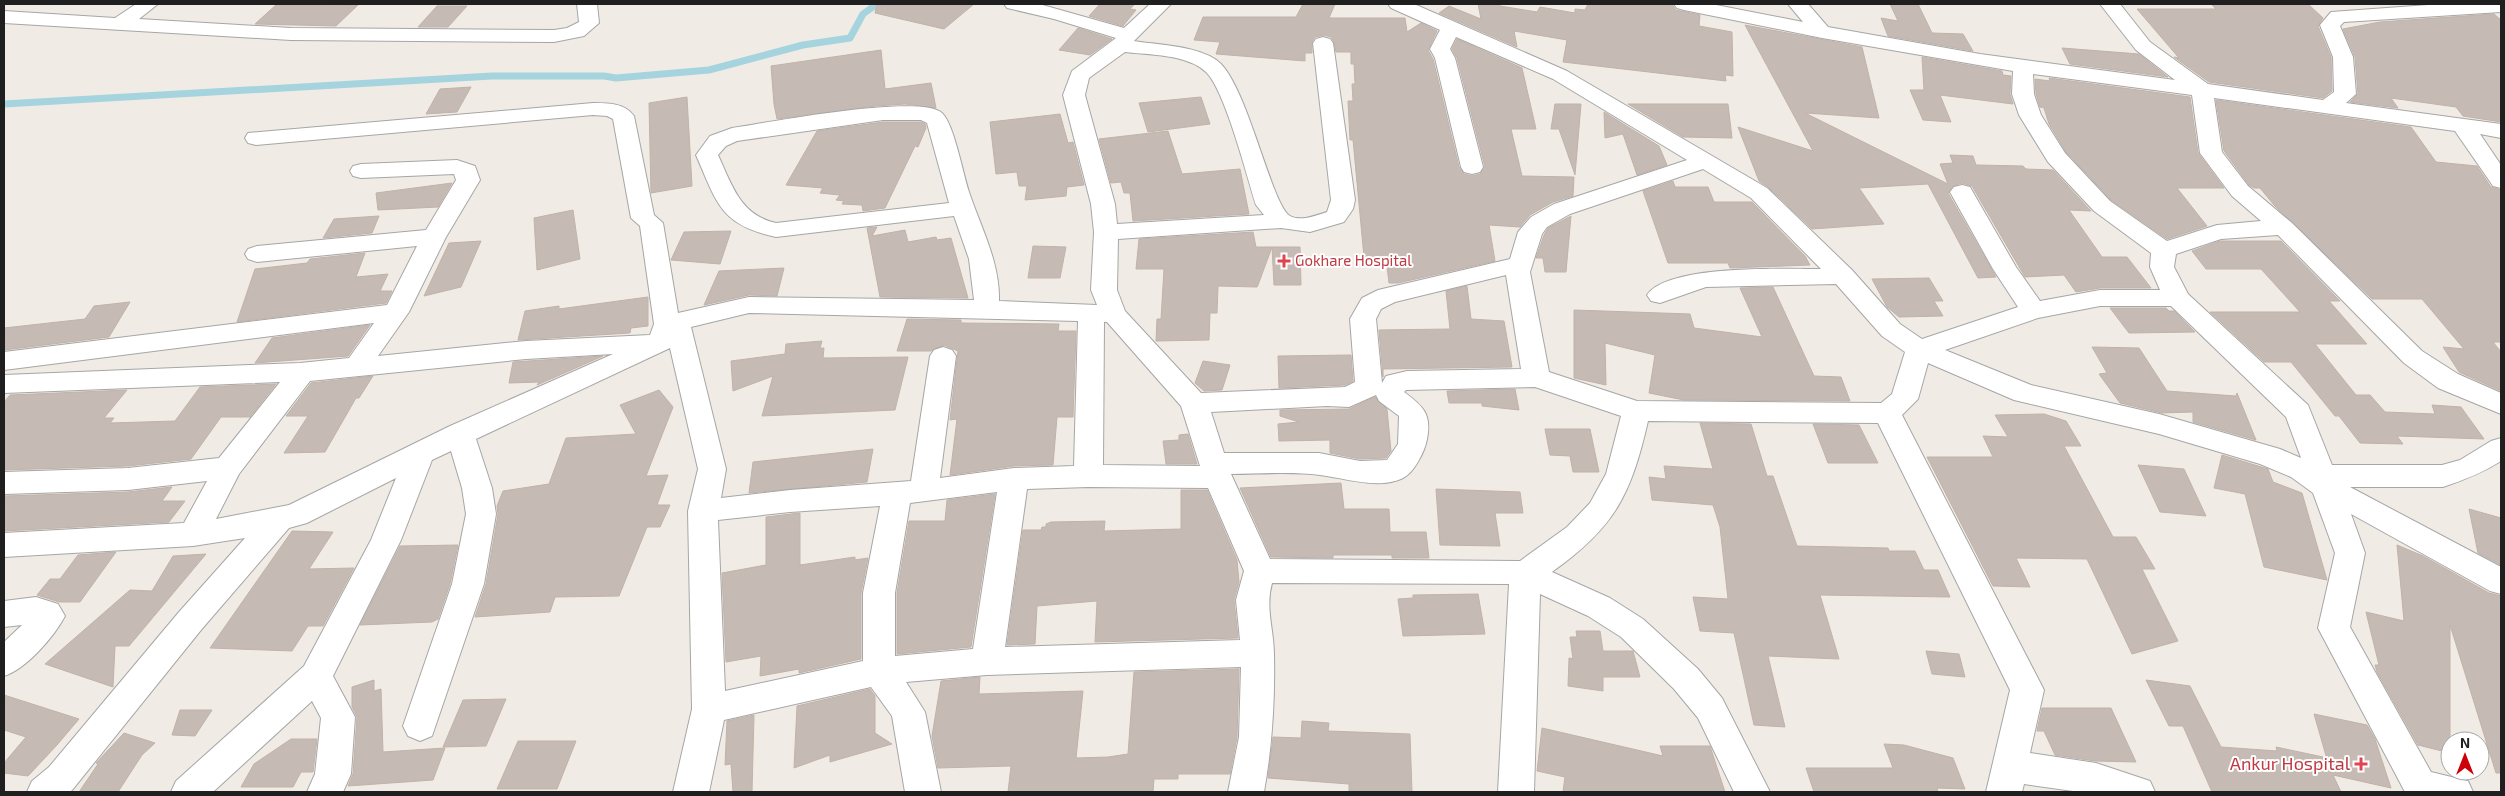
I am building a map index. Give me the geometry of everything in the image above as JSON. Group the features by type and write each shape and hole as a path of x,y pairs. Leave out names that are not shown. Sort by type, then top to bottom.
{"street":[{"path":"118,25 148,4"},
{"path":"4,17 292,34 566,35 577,33 588,24 587,4"},
{"path":"1014,4 1059,14 1125,40 1192,56 1217,71 1242,124 1268,206 1281,221"},
{"path":"1088,476 1104,290 1106,232 1103,204 1074,95 1079,75 1125,40 1161,4"},
{"path":"1398,4 1560,75 1759,193 1844,276 1891,330 1919,349 2024,393 2160,424 2270,456 2324,482 2501,582"},
{"path":"1684,4 1822,32 2023,66 2083,72 2501,131"},
{"path":"1798,4 1822,32"},
{"path":"2110,4 2143,46 2202,90 2211,153 2237,187 2284,228 2413,357 2448,380 2501,404"},
{"path":"2328,107 2345,94 2343,57 2330,25 2338,16 2501,6"},
{"path":"1451,28 1440,49 1445,58 1472,167"},
{"path":"1106,232 1281,221 1310,225 1336,217 1341,209 1343,200 1322,42"},
{"path":"2023,66 2023,94 2030,114 2056,158 2102,206 2164,250"},
{"path":"256,138 593,109 617,111 623,116 643,218 651,223 668,330 712,469 703,511 709,709 691,792"},
{"path":"963,208 776,230 765,228 745,222 736,214 707,155 711,146 732,135 883,113 921,112 933,116 938,122 952,179 963,208 987,280 986,309"},
{"path":"2462,124 2501,181"},
{"path":"1536,378 1518,272 1530,232 1539,222 1551,214 1705,161"},
{"path":"356,366 396,312 434,237 468,180 467,171 449,167 361,171"},
{"path":"2216,232 2232,204 2237,187"},
{"path":"1962,192 2005,269 2034,311"},
{"path":"2164,250 2216,232 2238,229 2284,228"},
{"path":"257,254 434,237"},
{"path":"2164,250 2162,267 2177,298 2298,412 2350,553 2334,628 2422,789 2455,792"},
{"path":"1194,402 1327,396 1349,397 1369,387 1362,319 1371,304 1387,296 1520,264"},
{"path":"1660,295 1686,284 1706,279 1844,276"},
{"path":"1919,349 2034,311 2100,298 2177,298"},
{"path":"4,384 303,371 595,344 668,330 749,305 986,309 1102,314 1194,402 1216,470 1260,572 1252,600 1258,653 1256,737 1246,792"},
{"path":"4,361 396,312"},
{"path":"4,545 193,534 278,520 296,515 668,330"},
{"path":"703,511 790,501 910,493 1014,479 1319,464 1360,472 1395,470 1409,453 1416,431 1412,412 1390,394 1396,383 1407,380 1536,378 1636,411 1888,413 1904,399 1919,349"},
{"path":"923,792 908,712 879,671 878,593 910,493 943,356"},
{"path":"193,534 228,468 303,371"},
{"path":"1525,574 1566,546 1600,510 1617,483 1636,411"},
{"path":"1888,413 2027,690 2007,779 2096,779 2137,792"},
{"path":"420,726 468,584 481,514 477,488 460,433"},
{"path":"2324,482 2443,476 2470,466 2501,448"},
{"path":"189,792 316,676 386,540 420,453"},
{"path":"4,482 128,479 228,468"},
{"path":"987,661 1014,479"},
{"path":"45,792 61,778 190,621 278,520"},
{"path":"1260,572 1525,574 1599,607 1632,628 1686,679 1718,721 1752,792"},
{"path":"1516,792 1525,574"},
{"path":"4,614 36,610 46,612 49,616 45,623 4,662"},
{"path":"709,709 879,671 987,661 1258,653"},
{"path":"316,676 338,717 333,774 324,792"}],"building":[{"path":"277,4 358,5 336,26 255,24"},
{"path":"877,4 974,4 944,29 875,13"},
{"path":"1100,4 1135,4 1130,9 1136,10 1123,26 1089,16"},
{"path":"1303,4 1335,4 1329,18 1405,18 1407,32 1421,23 1437,31 1428,50 1433,59 1459,167 1464,174 1472,176 1480,174 1485,167 1457,58 1452,49 1457,39 1522,68 1536,129 1511,129 1522,176 1574,177 1573,196 1553,202 1530,215 1520,227 1489,225 1495,261 1398,283 1389,283 1386,258 1364,257 1353,140 1350,140 1348,101 1353,101 1352,84 1355,84 1351,52 1336,52 1331,37 1324,35 1315,37 1312,42 1312,53 1305,53 1305,61 1216,54 1220,42 1194,40 1203,17 1296,17"},
{"path":"1478,4 1500,4 1500,6 1537,12 1540,7 1575,13 1575,9 1585,10 1588,4 1672,4 1676,10 1700,15 1699,26 1732,32 1733,76 1725,75 1726,81 1563,62 1567,40 1514,31 1517,47 1439,13 1449,6 1481,19"},
{"path":"1890,4 1918,4 1932,33 1963,34 1973,51 1888,36 1881,18 1898,21"},
{"path":"2211,4 2308,4 2323,18 2318,26 2331,57 2332,91 2323,98 2209,82 2174,57 2179,58 2137,9 2216,9"},
{"path":"437,6 467,6 448,27 418,27"},
{"path":"2494,14 2501,20 2501,122 2463,116 2456,107 2391,98 2398,108 2350,102 2358,94 2355,57 2343,29 2380,22"},
{"path":"1745,25 1862,47 1879,118 1805,113 1948,184 1940,164 1953,163 1950,155 1973,156 1976,165 2023,166 2026,169 2053,170 2091,211 2069,210 2102,257 2127,257 2151,288 2100,288 2076,292 2064,275 2025,277 1972,186 1962,183 1953,186 1948,193 1996,277 1978,278 1928,184 1859,188 1884,224 1812,229 1768,187 1759,181 1738,127 1813,151"},
{"path":"1078,28 1112,39 1090,55 1059,50"},
{"path":"2062,48 2139,54 2168,77 2070,64"},
{"path":"881,50 885,89 931,83 936,108 905,104 875,106 777,119 771,66"},
{"path":"1922,57 2002,71 2003,75 2011,76 2010,94 2013,104 1940,95 1951,122 1923,120 1910,90 1924,90"},
{"path":"2049,78 2190,97 2198,153 2224,188 2177,188 2207,226 2167,239 2111,200 2066,152 2049,124 2044,108 2040,107 2036,94 2035,79 2050,81"},
{"path":"471,87 457,112 426,114 440,89"},
{"path":"687,97 692,186 651,193 649,103"},
{"path":"1201,97 1210,124 1148,132 1139,103"},
{"path":"2216,100 2411,127 2436,162 2477,166 2491,187 2501,190 2501,342 2493,342 2501,352 2501,391 2459,372 2443,347 2464,349 2422,299 2372,299 2274,205 2260,188 2254,188 2249,185 2224,151"},
{"path":"1555,104 1581,104 1575,175 1559,129 1551,129"},
{"path":"1628,104 1728,104 1732,138 1683,137"},
{"path":"1604,112 1659,146 1667,165 1637,175 1623,134 1605,138"},
{"path":"1060,114 1068,143 1073,142 1084,185 1067,187 1066,196 1025,200 1027,186 1019,186 1017,172 996,174 990,122"},
{"path":"883,122 921,122 925,124 926,128 918,147 915,146 885,208 863,211 862,205 842,204 844,201 836,200 840,195 820,193 823,188 786,185 817,131"},
{"path":"1168,131 1182,174 1240,169 1249,214 1133,221 1130,193 1124,193 1121,182 1111,183 1099,139"},
{"path":"1673,181 1675,187 1708,187 1714,202 1752,202 1805,256 1810,265 1730,268 1728,263 1668,263 1643,191"},
{"path":"452,183 438,207 378,210 376,193"},
{"path":"573,210 580,259 537,270 534,218"},
{"path":"379,216 372,233 323,238 334,219"},
{"path":"1571,216 1566,272 1545,272 1543,258 1536,258 1544,235 1548,228"},
{"path":"877,227 872,236 905,230 908,242 936,237 937,240 951,238 968,298 880,297 867,228"},
{"path":"731,231 720,264 671,260 684,232"},
{"path":"1253,232 1256,247 1272,247 1257,287 1218,286 1217,313 1210,313 1209,340 1156,341 1157,319 1161,319 1164,269 1136,269 1139,239"},
{"path":"481,241 461,287 424,296 449,243"},
{"path":"2220,241 2281,241 2340,301 2329,301 2367,344 2315,344 2356,395 2370,395 2385,412 2435,414 2432,405 2461,407 2484,439 2397,436 2403,444 2360,443 2339,416 2335,416 2291,362 2264,362 2210,312 2300,312 2261,269 2206,269 2192,251"},
{"path":"1033,246 1066,247 1060,278 1028,278"},
{"path":"1272,247 1300,247 1301,285 1274,285"},
{"path":"365,253 356,277 388,274 380,291 392,291 386,303 237,322 255,269 307,263 310,259"},
{"path":"784,268 777,296 749,295 704,305 719,271"},
{"path":"1929,278 1943,301 1934,301 1943,316 1899,317 1887,307 1872,279"},
{"path":"1467,286 1471,319 1504,321 1512,367 1383,369 1383,377 1379,330 1450,329 1446,291"},
{"path":"1773,287 1814,376 1841,377 1850,401 1684,400 1649,393 1655,355 1605,343 1606,385 1574,378 1574,310 1690,314 1694,328 1762,337 1740,288"},
{"path":"648,297 648,326 631,328 630,333 518,340 525,311 559,306 559,309"},
{"path":"130,302 109,337 4,350 4,328 85,319 94,306"},
{"path":"2110,308 2166,308 2169,311 2174,311 2195,332 2129,333"},
{"path":"907,319 961,320 961,323 1059,324 1058,331 1076,331 1073,417 1057,417 1053,465 1014,466 950,475 957,419 950,420 958,351 944,345 931,351 897,351"},
{"path":"370,325 348,356 255,363 272,338"},
{"path":"822,341 820,348 824,348 823,358 908,357 895,410 762,416 773,376 733,391 731,361 785,354 786,344"},
{"path":"2092,347 2139,348 2167,391 2236,396 2237,393 2256,440 2193,422 2193,412 2162,413 2120,403 2099,374 2107,373"},
{"path":"1351,355 1353,381 1345,385 1279,388 1278,356"},
{"path":"603,356 537,385 539,382 509,383 513,362"},
{"path":"1203,361 1230,365 1222,390 1204,391 1195,383"},
{"path":"373,376 359,398 356,398 325,452 284,453 308,416 286,416 311,383"},
{"path":"276,384 250,417 221,417 191,459 128,466 4,470 4,402 10,395 127,390 104,418 114,418 110,423 175,421 200,387"},
{"path":"1515,389 1519,410 1482,406 1482,403 1449,403 1447,391"},
{"path":"659,390 673,407 646,476 668,475 657,505 670,505 660,527 647,527 619,596 555,597 550,612 475,617 486,584 498,514 497,506 503,491 549,484 566,438 636,434 620,405"},
{"path":"1375,397 1387,409 1391,451 1386,458 1360,459 1330,453 1330,440 1279,441 1278,424 1299,422 1280,416 1280,410 1349,409"},
{"path":"2044,414 2066,421 2081,446 2064,446 2113,537 2136,537 2155,569 2142,569 2178,641 2132,654 2087,559 2016,558 2030,587 1993,586 1927,457 1993,457 1983,436 2008,437 1995,415"},
{"path":"1700,423 1751,424 1767,476 1773,476 1797,546 1888,548 1889,551 1915,551 1924,570 1938,570 1950,597 1820,595 1839,659 1768,656 1785,727 1754,725 1734,633 1700,631 1693,597 1728,599 1720,527 1713,505 1652,500 1649,477 1666,479 1664,466 1713,469"},
{"path":"1813,424 1859,425 1878,463 1828,463"},
{"path":"1545,429 1590,429 1599,472 1573,472 1570,456 1550,455"},
{"path":"1188,434 1197,464 1166,464 1163,441 1179,440 1179,435"},
{"path":"873,449 867,482 749,493 753,462"},
{"path":"2222,455 2268,469 2273,482 2302,493 2327,580 2264,567 2245,494 2214,488"},
{"path":"2138,465 2184,469 2206,516 2160,512"},
{"path":"1341,483 1344,509 1389,509 1390,532 1426,532 1429,558 1392,558 1392,555 1333,555 1333,558 1271,557 1240,488"},
{"path":"172,487 162,501 185,501 169,522 4,531 4,496 128,492"},
{"path":"1436,489 1520,492 1523,513 1495,513 1500,546 1440,545"},
{"path":"1181,490 1207,490 1237,560 1239,582 1234,600 1238,638 1095,642 1097,601 1037,606 1035,644 1007,645 1023,530 1041,530 1042,527 1046,527 1046,524 1051,522 1105,521 1104,531 1181,529"},
{"path":"995,494 971,647 897,654 897,593 909,521 945,521 947,500"},
{"path":"2469,509 2501,518 2501,565 2478,553"},
{"path":"800,513 800,565 855,557 855,560 868,558 861,593 861,659 799,673 799,669 760,676 761,656 726,662 722,573 766,565 766,517"},
{"path":"292,531 333,532 309,569 354,568 323,626 308,626 292,651 210,648"},
{"path":"458,545 450,584 438,619 432,622 360,625 400,546"},
{"path":"2397,545 2423,556 2489,593 2501,596 2501,773 2496,773 2490,754 2490,731 2483,731 2450,625 2450,731 2440,731 2440,750 2418,745 2377,672 2375,665 2379,665 2366,612 2404,621"},
{"path":"116,552 80,602 59,602 37,595 50,579 60,579 78,555"},
{"path":"206,554 129,646 115,646 113,687 45,664 130,590 152,591 173,556"},
{"path":"1478,594 1485,634 1403,636 1398,599 1413,598 1413,595"},
{"path":"1576,631 1600,631 1603,651 1633,651 1640,677 1603,677 1603,691 1568,686 1569,658 1573,659 1570,637 1577,637"},
{"path":"1926,651 1959,654 1965,677 1932,674"},
{"path":"1239,669 1237,737 1230,774 1178,774 1178,779 1154,779 1153,792 1008,792 1011,766 938,768 932,736 941,681 980,677 979,694 1083,691 1076,758 1108,757 1128,754 1134,672"},
{"path":"374,680 374,691 381,689 383,752 445,748 433,780 348,786 353,774 357,717 352,707 352,687"},
{"path":"2146,680 2190,686 2221,747 2277,751 2276,747 2323,757 2331,773 2314,714 2367,725 2375,739 2391,788 2333,775 2341,792 2212,792 2183,726 2169,726"},
{"path":"870,689 875,696 875,733 892,744 830,762 830,755 794,768 797,706"},
{"path":"4,695 79,719 28,776 4,773 4,763 26,737 4,730"},
{"path":"506,699 486,746 443,747 463,700"},
{"path":"2042,708 2111,708 2136,762 2095,761 2055,755 2044,731 2037,731"},
{"path":"180,710 212,710 195,736 172,735"},
{"path":"754,715 752,792 733,792 731,764 725,765 727,721"},
{"path":"1302,721 1329,723 1328,731 1410,734 1412,792 1349,792 1349,784 1268,778 1273,737 1301,738"},
{"path":"1542,728 1663,756 1660,746 1710,746 1725,792 1563,792 1565,777 1537,771"},
{"path":"124,733 155,743 142,755 118,792 79,792 98,764 96,763"},
{"path":"291,739 317,739 313,772 301,772 293,787 241,787 254,764"},
{"path":"518,741 576,741 557,789 497,789"},
{"path":"1884,744 1904,745 1953,758 1965,789 1937,788 1938,792 1814,792 1806,768 1893,768"}],"waterway":[{"path":"4,104 492,76 604,76 616,78 709,70 803,45 850,38 863,14 877,4"}],"place":[{"name":"Gokhare Hospital","path":"1284,261"},
{"name":"Ankur Hospital","path":"2361,764"}]}
